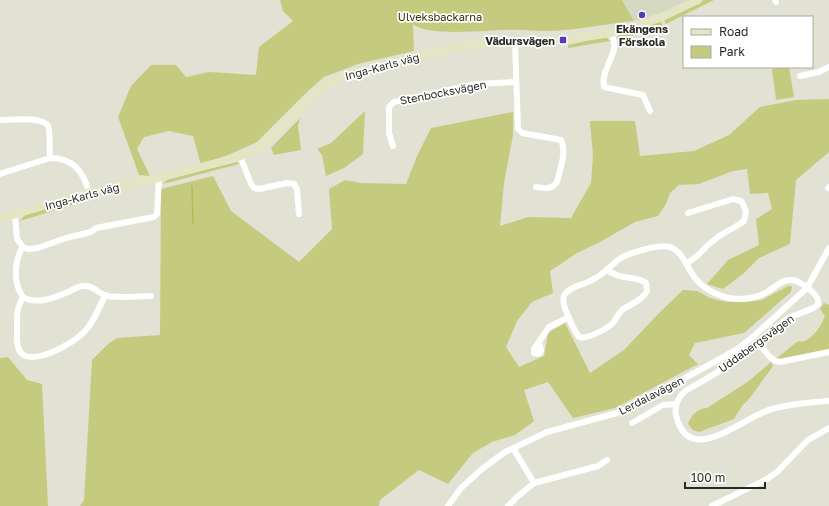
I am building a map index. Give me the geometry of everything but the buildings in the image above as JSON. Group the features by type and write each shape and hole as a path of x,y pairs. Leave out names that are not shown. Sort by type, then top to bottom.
{"street":[{"name":"Inga-Karls väg","path":"0,220 89,192 159,178 254,151 271,138 327,84 349,74 452,48 563,40 612,33 662,17 698,0"},
{"path":"612,33 614,42 613,50 606,69 603,84 604,88 643,95 650,110"},
{"path":"514,43 517,126 520,132 528,135 556,138 561,140 564,145 558,182 555,186 546,189 536,187"},
{"path":"800,76 819,72 829,67"},
{"name":"Stenbocksvägen","path":"393,146 388,133 389,107 391,103 476,84 516,82"},
{"path":"0,120 38,120 45,122 48,127 50,158"},
{"path":"240,156 254,188 260,189 287,183 294,184 297,189 299,214"},
{"path":"0,174 50,158 68,160 78,168 85,179 89,192"},
{"path":"15,215 17,239 24,247 32,249 91,232 96,228 154,217 157,214 159,178"},
{"path":"686,264 698,256 708,245 720,236 744,221 746,212 741,201 733,199 688,213"},
{"path":"607,270 615,276 642,281 647,286 645,294 623,310 607,328 587,337 579,337 563,303 565,293 593,280 619,259 661,246 672,248 678,252 691,273 705,288 730,298 738,299 756,297 769,291 785,280 790,279 795,280 807,288"},
{"path":"24,247 18,256 17,286 23,297 33,301 51,298 82,286 91,286 105,295 151,296"},
{"name":"Lerdalavägen","path":"448,506 462,488 505,452 547,432 617,413 638,404 736,350 807,288 829,248"},
{"name":"Uddabergsvägen","path":"676,404 680,395 685,391 739,358 789,318 801,312 815,308 818,304 818,299 816,295 807,288"},
{"path":"23,297 17,307 17,342 21,352 26,356 39,356 54,351 78,338 93,320 105,295"},
{"path":"539,342 549,327 569,317"},
{"path":"759,343 771,358 780,362 829,352"},
{"path":"632,423 662,405 676,404 676,414 682,429 687,436 701,441 717,437 750,418 770,409 829,401"},
{"path":"712,506 767,479 777,472 808,440 829,428"},
{"path":"513,448 534,483"},
{"path":"508,506 534,483 598,466 607,460"}],"shaded area":[{"name":"Ekängens Förskola","path":"622,0 691,0 672,10 634,21"}],"green space":[{"name":"Ulveksbackarna","path":"280,0 622,0 634,21 549,31 512,30 444,32 420,28 413,24 414,51 358,64 324,77 257,142 228,155 201,165 193,136 169,131 144,137 137,149 150,176 139,175 118,117 131,86 151,65 176,65 186,77 209,72 256,75 259,47 293,21 283,11"},
{"path":"704,0 714,0 666,24 664,20"},
{"path":"661,21 663,25 635,35 617,39 618,35"},
{"path":"603,37 610,41 568,48 568,45"},
{"path":"789,68 794,97 776,100 772,69"},
{"path":"829,99 829,152 796,180 790,244 759,258 743,274 723,289 707,284 728,260 759,245 756,219 772,209 768,193 750,194 747,169 733,171 699,184 679,185 670,193 666,204 658,216 635,222 577,253 550,271 553,293 532,302 517,321 506,347 519,367 544,356 548,333 565,323 590,373 624,350 683,290 697,291 710,298 727,302 747,302 762,300 788,286 792,287 791,292 744,333 695,343 689,355 698,364 615,408 573,418 548,382 524,390 534,421 515,435 492,442 473,453 448,484 419,470 380,500 379,506 80,506 84,500 92,360 108,344 117,338 160,335 161,189 213,176 231,211 299,262 332,229 329,189 345,180 361,183 406,184 417,156 431,128 513,112 513,135 504,183 500,226 528,217 571,218 591,183 593,156 590,121 635,121 640,156 694,151 729,135 760,107 796,100"},
{"path":"365,111 363,154 344,168 326,176 322,155 317,149 331,143"},
{"path":"300,118 298,126 301,150 274,155 271,148"},
{"path":"237,162 239,164 163,184 168,179"},
{"path":"100,193 98,197 20,221 25,215"},
{"path":"824,303 829,305 829,350 778,359 777,358 798,341 802,342 807,340 816,331 825,316 820,309"},
{"path":"8,357 27,380 42,384 48,506 0,506 0,358"},
{"path":"771,362 773,366 749,399 742,406 734,419 699,432 693,430 688,424 695,413 707,408 749,381"}],"waterway":[{"path":"192,186 193,223"}],"place":[{"name":"Ekängens Förskola","path":"642,15"},
{"name":"Vädursvägen","path":"563,40"}]}
